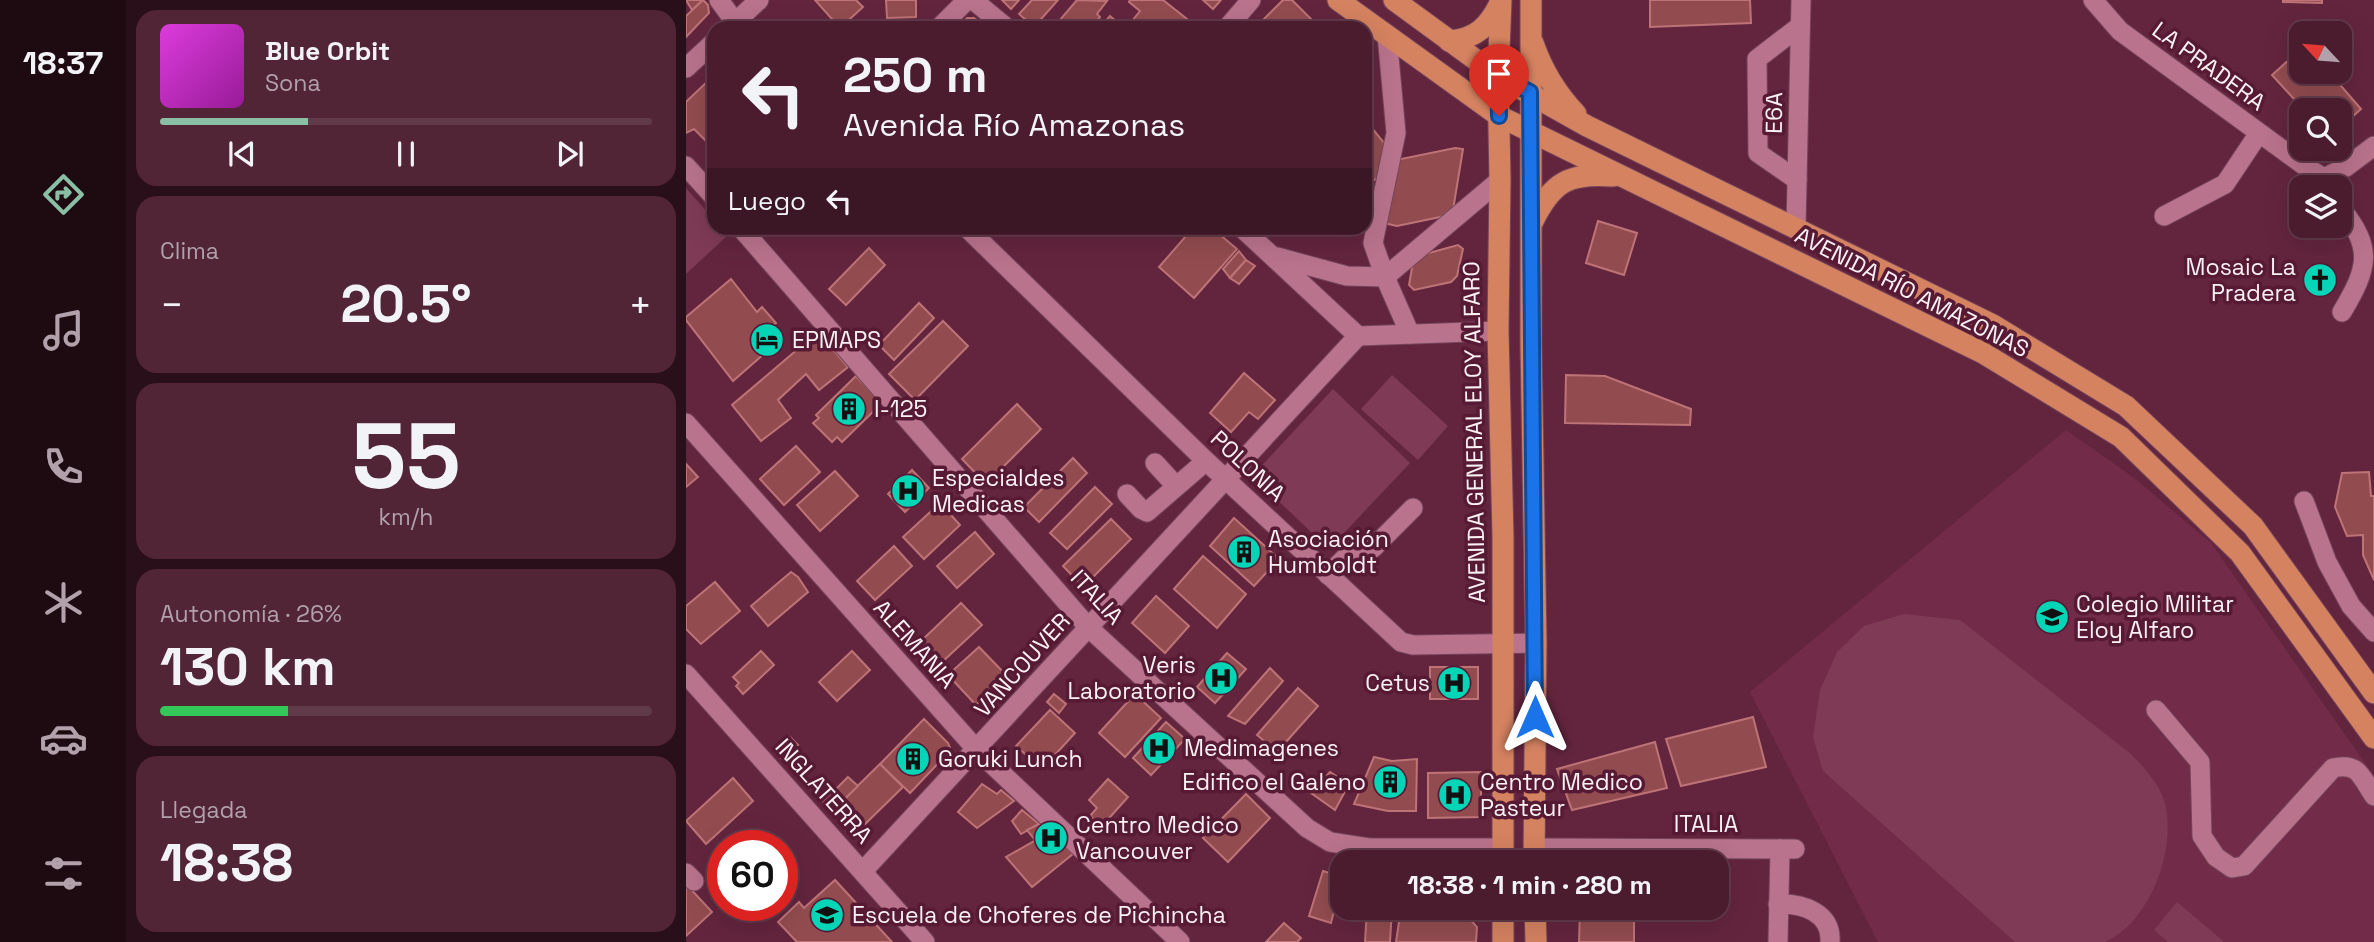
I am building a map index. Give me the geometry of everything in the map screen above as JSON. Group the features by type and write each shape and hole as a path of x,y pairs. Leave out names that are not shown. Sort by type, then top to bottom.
{"main road":[{"name":"AVENIDA RÍO AMAZONAS","path":"1338,0 1367,21"},
{"name":"AVENIDA RÍO AMAZONAS","path":"1394,0 1498,76 1587,126 1993,324 2126,406 2253,526 2374,694"},
{"path":"1449,41 1474,36 1490,22 1501,0"},
{"name":"AVENIDA GENERAL ELOY ALFARO","path":"1501,0 1498,76 1498,331 1503,537 1503,850"},
{"path":"1531,0 1531,344 1536,643 1534,850"},
{"name":"AVENIDA RÍO AMAZONAS","path":"1372,24 1499,116 1983,353 2121,437 2241,553 2374,738"},
{"path":"1531,36 1539,58 1554,85 1587,126"},
{"path":"1532,222 1548,195 1567,180 1589,174 1622,177"},
{"path":"1503,920 1503,942"},
{"path":"1535,920 1536,942"}],"street":[{"path":"719,0 730,21"},
{"path":"736,21 759,0"},
{"path":"946,21 967,0"},
{"path":"973,0 998,21"},
{"path":"1233,21 1251,0"},
{"name":"E6A","path":"1796,226 1801,0"},
{"name":"LA PRADERA","path":"2093,0 2120,31 2316,175"},
{"path":"1797,180 1758,153 1757,59 1800,26"},
{"path":"1387,35 1396,133 1373,243 1384,278 1410,334"},
{"path":"686,68 707,48"},
{"path":"2164,216 2225,184 2259,133"},
{"name":"LA PRADERA","path":"2335,175 2374,146"},
{"path":"686,166 707,189"},
{"path":"1275,257 1347,276 1384,278 1500,180"},
{"path":"2342,312 2359,284 2364,268 2364,243 2352,221"},
{"name":"ITALIA","path":"747,235 1088,628 1296,819 1321,838 1340,845 1407,850"},
{"name":"POLONIA","path":"974,235 1206,461 1401,642 1413,645 1536,643"},
{"path":"1250,235 1358,336 1498,331"},
{"name":"VANCOUVER","path":"863,871 1358,336"},
{"name":"ALEMANIA","path":"686,423 977,750 1180,942"},
{"path":"1127,494 1147,512 1206,461"},
{"path":"1155,463 1176,485"},
{"path":"2304,501 2327,562 2351,606 2374,632"},
{"path":"1328,575 1353,550 1373,548 1413,508"},
{"name":"INGLATERRA","path":"686,674 925,942"},
{"path":"2156,710 2200,762 2202,836 2216,857 2232,868 2244,866 2333,768 2346,765 2356,769 2374,796"},
{"name":"ITALIA","path":"1729,851 1787,849 1778,904"},
{"path":"1778,942 1778,904 1790,904 1815,911 1825,921 1830,942"}],"shaded area":[{"path":"686,188 707,212 707,235 728,235 686,274"},
{"path":"1392,375 1448,426 1418,460 1361,409"},
{"path":"1333,389 1410,463 1329,549 1252,476"},
{"name":"Colegio Militar Eloy Alfaro","path":"2066,430 2133,477 2211,543 2374,776 2374,942 1878,942 1750,692"},
{"path":"1904,614 1960,620 2131,754 2153,779 2164,800 2168,826 2162,865 2146,903 2121,933 2105,942 2015,942 1823,771 1813,737 1820,690 1837,652 1864,626"},
{"path":"2177,902 2223,942 2168,942 2154,930"}],"building":[{"path":"686,0 703,0 692,10"},
{"path":"703,0 708,5 709,13 686,37 686,16"},
{"path":"815,0 856,0 863,7 848,21 834,21"},
{"path":"886,0 916,0 916,17 887,18"},
{"path":"1002,0 1019,0 1011,9"},
{"path":"1032,0 1058,0 1039,21 1027,21 1019,14"},
{"path":"1077,0 1107,1 1097,14 1100,17 1097,21 1059,21"},
{"path":"1163,0 1189,21 1132,21 1140,11 1129,2"},
{"path":"1203,0 1221,0 1213,9"},
{"path":"1283,0 1292,0 1313,21 1262,21"},
{"path":"1650,0 1750,0 1751,23 1650,27"},
{"path":"2322,0 2322,3 2283,2"},
{"path":"974,18 978,21 964,21"},
{"path":"2289,60 2289,84 2339,84 2351,98 2293,98 2272,75"},
{"path":"707,82 707,142 694,129 686,133 686,102"},
{"path":"2352,99 2361,109 2352,117"},
{"path":"1372,128 1385,144 1380,172 1372,181"},
{"path":"1455,148 1463,149 1453,210 1445,216 1397,226 1388,224 1383,219 1396,160"},
{"path":"1598,221 1637,233 1624,275 1586,263"},
{"path":"1187,235 1220,235 1237,249 1194,298 1159,267"},
{"path":"1458,245 1463,249 1457,276 1451,282 1414,290 1409,285 1413,262 1418,256"},
{"path":"869,248 885,265 846,305 829,289"},
{"path":"1239,251 1246,260 1230,278 1223,269"},
{"path":"1246,260 1255,266 1239,284 1230,278"},
{"name":"EPMAPS","path":"731,279 757,312 762,307 776,323 770,327 781,339 733,381 686,320 686,317"},
{"path":"919,303 934,318 894,360 879,345"},
{"path":"943,321 968,346 915,400 889,374"},
{"name":"EPMAPS","path":"818,332 848,367 819,390 806,374 778,400 791,418 761,441 732,405"},
{"path":"1244,373 1275,400 1258,419 1249,412 1231,432 1210,413"},
{"path":"1566,375 1605,376 1691,409 1690,425 1565,423"},
{"name":"I-125","path":"856,376 882,403 842,442 837,437 832,442 813,423 819,418 816,415"},
{"path":"1017,404 1041,429 986,484 962,459"},
{"path":"796,446 820,472 784,505 760,479"},
{"path":"1073,458 1087,473 1039,522 1024,507"},
{"path":"686,464 698,477 686,487"},
{"name":"Especialdes Medicas","path":"912,470 929,488 905,512 888,494"},
{"path":"835,471 858,496 820,531 797,505"},
{"path":"2369,472 2371,496 2374,496 2374,580 2363,555 2363,535 2347,536 2335,507 2342,473"},
{"path":"1095,487 1112,504 1067,549 1050,533"},
{"path":"940,503 960,525 924,559 903,537"},
{"name":"Asociación Humboldt","path":"1234,518 1279,559 1254,586 1210,546"},
{"path":"1111,519 1131,539 1083,587 1063,566"},
{"path":"975,532 994,554 957,588 937,566"},
{"path":"894,546 912,566 875,600 857,581"},
{"path":"1203,556 1246,594 1217,628 1174,589"},
{"path":"791,572 808,592 768,626 751,606"},
{"path":"715,582 740,611 701,644 686,629 686,606"},
{"path":"1156,596 1189,626 1165,653 1132,623"},
{"path":"961,603 982,625 941,663 921,641"},
{"path":"979,647 1007,676 976,705 948,675"},
{"path":"761,651 774,665 743,694 736,686 739,683 733,677"},
{"path":"852,651 870,670 837,701 819,682"},
{"name":"Veris Laboratorio","path":"1227,653 1246,669 1215,703 1197,687"},
{"name":"Cetus","path":"1430,667 1478,667 1478,699 1430,699"},
{"path":"1270,668 1283,681 1245,724 1228,716"},
{"path":"1298,688 1318,706 1277,752 1257,735"},
{"path":"1054,694 1066,704 1059,713 1047,702"},
{"path":"1135,694 1161,718 1125,757 1099,733"},
{"path":"1050,710 1075,733 1042,769 1016,746"},
{"path":"1753,717 1766,767 1681,786 1666,739"},
{"name":"Goruki Lunch","path":"924,719 950,748 910,793 880,764"},
{"name":"Medimagenes","path":"1166,722 1185,739 1151,775 1133,758"},
{"path":"790,737 798,745 783,760 775,752"},
{"path":"1655,742 1667,788 1572,810 1557,769"},
{"name":"Edifico el Galeno","path":"1374,757 1392,761 1417,759 1416,811 1388,811 1354,804"},
{"path":"880,764 903,787 862,827 839,804"},
{"path":"1330,772 1349,784 1335,810 1311,793"},
{"name":"Centro Medico Pasteur","path":"1481,772 1481,817 1428,818 1428,773"},
{"path":"848,777 858,786 832,811 823,802"},
{"path":"733,778 753,801 721,830 707,830 706,844 686,821"},
{"path":"1108,779 1128,797 1102,826 1090,816 1097,808 1089,800"},
{"path":"982,784 997,794 1001,790 1014,801 977,828 958,812"},
{"path":"1246,794 1270,818 1228,862 1203,838"},
{"path":"1022,810 1039,824 1021,834 1012,821"},
{"path":"1039,824 1050,832 1035,840 1027,830"},
{"path":"1050,832 1073,854 1032,887 1006,857"},
{"path":"1323,871 1330,873 1331,923 1309,916"},
{"name":"Escuela de Choferes de Pichincha","path":"835,880 892,942 797,942 778,922 798,921 798,903 804,908"},
{"path":"686,884 707,907 707,917 686,936"},
{"path":"1366,920 1391,920 1390,942 1365,942"},
{"path":"1399,920 1471,920 1477,927 1476,942 1396,942"},
{"path":"1580,920 1634,920 1634,942 1579,942"},
{"path":"1284,923 1301,938 1297,942 1266,942"}],"place":[{"name":"Mosaic La Pradera","path":"2320,280"},
{"name":"EPMAPS","path":"767,340"},
{"name":"I-125","path":"849,409"},
{"name":"Especialdes Medicas","path":"908,491"},
{"name":"Asociación Humboldt","path":"1244,552"},
{"name":"Colegio Militar Eloy Alfaro","path":"2052,617"},
{"name":"Veris Laboratorio","path":"1221,678"},
{"name":"Cetus","path":"1454,683"},
{"name":"Medimagenes","path":"1159,748"},
{"name":"Goruki Lunch","path":"913,759"},
{"name":"Edifico el Galeno","path":"1390,782"},
{"name":"Centro Medico Pasteur","path":"1455,795"},
{"name":"Centro Medico Vancouver","path":"1051,838"},
{"name":"Escuela de Choferes de Pichincha","path":"827,915"}],"route":[{"path":"1499,116 1498,76 1530,92 1535,717"}]}
